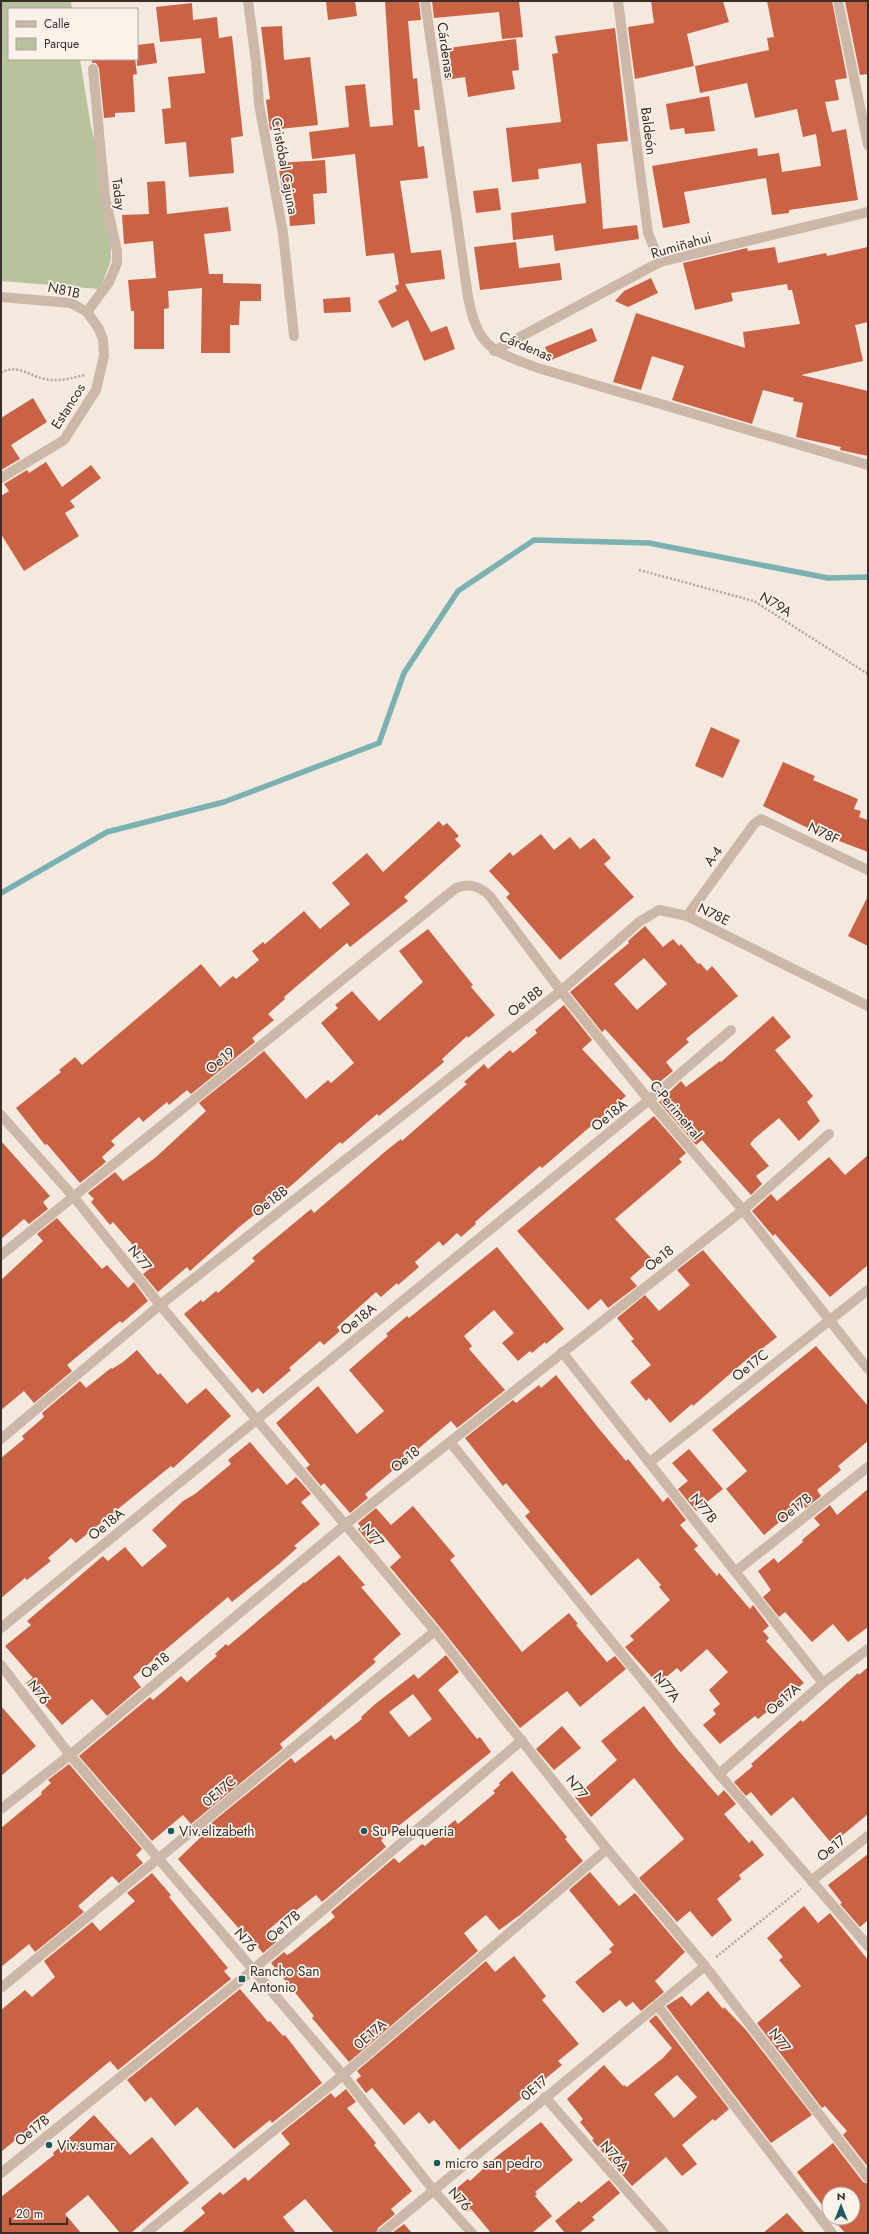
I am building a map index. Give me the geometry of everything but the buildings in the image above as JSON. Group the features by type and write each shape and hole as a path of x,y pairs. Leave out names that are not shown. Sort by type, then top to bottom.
{"street":[{"name":"Cristóbal Cajuna","path":"248,1 256,62 259,104 283,233 294,336"},
{"name":"Cárdenas","path":"425,1 468,297 472,318 483,340 494,351 538,368 868,465"},
{"name":"Baldeón","path":"618,1 648,233 660,262"},
{"path":"838,1 868,145"},
{"name":"Taday","path":"87,312 109,282 117,263 117,251 105,197 93,69"},
{"name":"Rumiñahui","path":"494,351 660,262 868,212"},
{"name":"N81B","path":"1,297 71,303 87,312 103,340"},
{"name":"Estancos","path":"1,478 64,440 96,390 104,356 103,340"},
{"name":"A-4","path":"687,916 754,824 761,819 768,821"},
{"name":"N78F","path":"768,821 868,870"},
{"name":"C-Perimetral","path":"456,888 472,885 480,888 489,895 561,991 649,1100 743,1210 868,1369"},
{"name":"Oe19","path":"1,1255 456,888"},
{"name":"N78E","path":"561,991 639,922 659,910 687,916 868,1006"},
{"name":"Oe18B","path":"1,1439 160,1306 561,991"},
{"name":"Oe18A","path":"1,1628 649,1100 731,1030"},
{"name":"N-77","path":"1,1115 73,1196 160,1306 257,1419"},
{"name":"Oe18","path":"1,1809 70,1755 346,1524 743,1210 829,1134"},
{"name":"Oe17C","path":"650,1462 868,1290"},
{"name":"N77B","path":"562,1352 823,1683"},
{"name":"N77","path":"257,1419 435,1631 607,1849 705,1966 868,2178"},
{"name":"N77A","path":"450,1442 719,1774 868,1946"},
{"name":"Oe17B","path":"736,1571 868,1467"},
{"name":"0E17C","path":"1,1988 435,1631"},
{"name":"Oe17A","path":"719,1774 823,1683 868,1649"},
{"name":"N76","path":"1,1665 70,1755 342,2075 434,2191 472,2233"},
{"name":"Oe17B","path":"1,2172 253,1970 522,1740"},
{"name":"Oe17","path":"811,1881 868,1836"},
{"name":"0E17A","path":"146,2233 342,2075 607,1849"},
{"name":"0E17","path":"382,2233 434,2191 545,2096 705,1966"},
{"path":"657,2005 832,2233"},
{"name":"N76A","path":"545,2096 664,2233"}],"path":[{"path":"1,374 15,369 25,370 45,379 62,380 100,373"},
{"name":"N79A","path":"639,570 754,601 868,674"},
{"path":"705,1966 811,1881"}],"green space":[{"path":"1,1 71,1 72,8 8,8 8,60 80,60 91,127 110,197 111,260 100,289 1,281"}],"waterway":[{"path":"1,893 107,832 224,802 379,743 404,673 458,591 534,540 649,543 828,578 868,577"}],"place":[{"name":"Viv.elizabeth","path":"171,1831"},
{"name":"Su Peluqueria","path":"364,1831"},
{"name":"Rancho San Antonio","path":"242,1979"},
{"name":"Viv.sumar","path":"49,2145"},
{"name":"micro san pedro","path":"437,2163"}]}
